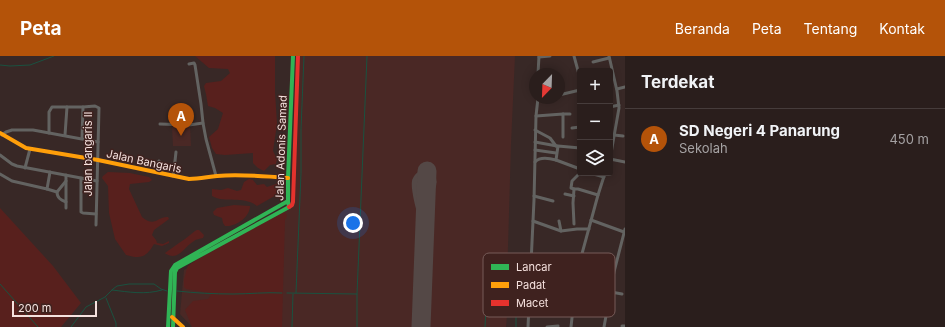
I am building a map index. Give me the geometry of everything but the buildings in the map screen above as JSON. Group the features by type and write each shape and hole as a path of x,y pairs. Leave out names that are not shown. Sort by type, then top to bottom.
{"main road":[{"name":"Jalan Adonis Samad","path":"288,207 293,56"},
{"name":"Jalan Adonis Samad","path":"288,207 292,206 293,202 298,56"},
{"path":"291,119 296,119"},
{"name":"Jalan Bangaris","path":"1,134 22,147 30,149 98,160 194,180 216,176 260,176 288,178"},
{"path":"168,327 171,316 171,271 174,265 288,201"},
{"path":"172,290 177,268 288,207"},
{"path":"171,316 173,327"},
{"path":"171,316 183,327"}],"street":[{"path":"538,68 539,57 550,56"},
{"path":"574,56 577,68"},
{"path":"592,62 609,57 617,88 619,105 613,142"},
{"path":"189,64 194,63 195,65 206,139 216,176"},
{"path":"617,88 625,87"},
{"path":"565,93 577,91"},
{"path":"531,253 536,142 535,130 537,104"},
{"path":"613,106 619,105"},
{"name":"Jalan bangaris II","path":"49,133 50,109 95,106 99,108 96,225"},
{"path":"65,135 67,107"},
{"path":"82,138 83,107"},
{"path":"563,114 563,137"},
{"path":"536,116 570,114"},
{"path":"160,124 203,123"},
{"path":"572,128 577,127"},
{"path":"1,134 9,130 33,130 98,142"},
{"path":"535,130 550,138 557,146 556,160"},
{"path":"615,134 623,136"},
{"path":"536,142 577,148"},
{"path":"25,168 30,149"},
{"path":"535,150 556,154"},
{"path":"173,176 176,152"},
{"path":"0,155 14,166 97,181"},
{"path":"535,162 539,158 548,158 577,168"},
{"path":"156,172 159,160"},
{"path":"613,160 625,162"},
{"path":"47,189 50,172"},
{"path":"0,174 12,181 57,192"},
{"path":"66,175 66,208"},
{"path":"574,224 574,189 571,188 572,181 577,176"},
{"path":"582,253 604,177 600,176"},
{"path":"81,178 81,212 96,214"},
{"path":"57,192 66,181"},
{"path":"574,189 598,195"},
{"path":"57,192 60,199 66,202"},
{"path":"565,194 574,196"},
{"path":"534,196 553,201"},
{"path":"591,220 625,231 615,270"},
{"path":"532,221 561,231 589,229"},
{"path":"560,221 561,231"},
{"path":"615,293 622,294"},
{"path":"571,327 572,317"},
{"path":"604,327 606,317"},
{"path":"547,327 558,326"}],"shaded area":[{"path":"195,56 275,56 277,124 273,151 277,159 276,164 270,165 264,171 253,163 253,153 225,155 216,154 212,148 209,137 218,129 223,113 208,106 204,86 206,83 221,81 230,73 228,69 209,68"},
{"path":"300,56 515,56 508,253 483,253 483,317 507,317 506,327 192,327 180,314 184,270 201,260 201,256 295,204"},
{"path":"190,126 191,146 173,146 172,127"},
{"path":"108,172 130,173 149,177 152,180 149,182 130,184 129,189 142,217 146,220 153,222 168,217 169,219 154,230 152,235 157,243 163,244 169,241 169,243 162,246 154,244 145,255 139,257 126,255 115,239 109,213 108,186 102,178"},
{"path":"249,179 253,180 257,185 264,184 267,187 279,183 280,191 278,194 257,206 246,201 223,199 212,196 212,189 221,190 228,188 237,191 241,190 244,182"},
{"path":"234,205 250,206 248,214 238,223 225,226 222,218 214,215 213,212 217,208"},
{"path":"0,208 53,266 81,303 61,327 0,327"},
{"path":"284,212 287,215 285,219 282,327 192,327 185,310 193,301 208,299 211,295 210,293 186,289 184,287 184,280 188,266 227,242"},
{"path":"197,230 204,235 203,238 195,240 178,255 171,256 165,253 195,231"}],"waterway":[{"path":"0,65 30,65 54,56"},
{"path":"296,293 304,56"},
{"path":"287,293 357,294 367,56"},
{"path":"0,284 38,327"},
{"path":"71,327 86,307 105,297 117,286 129,284 154,284 167,291"},
{"path":"112,290 143,293 162,290"},
{"path":"177,291 226,294 282,293"},
{"path":"292,327 293,294"},
{"path":"357,294 357,327"},
{"path":"106,298 116,323 116,327"},
{"path":"485,327 486,317"},
{"path":"516,317 516,327"}],"taxiway":[{"path":"425,226 416,190 416,181 422,174 429,175 433,183 432,186 426,190"}],"runway":[{"path":"421,327 427,171"}],"traffic: fast":[{"path":"288,201 293,56"},
{"path":"168,327 171,271 175,265 288,201 289,207 177,268 175,272 173,327"}],"traffic: slow":[{"path":"0,133 26,148 98,160 189,179 234,175 288,178"},
{"path":"172,317 183,327"}],"traffic: jam":[{"path":"289,207 293,202 298,56"}],"place":[{"name":"SD Negeri 4 Panarung","path":"181,136"}]}
